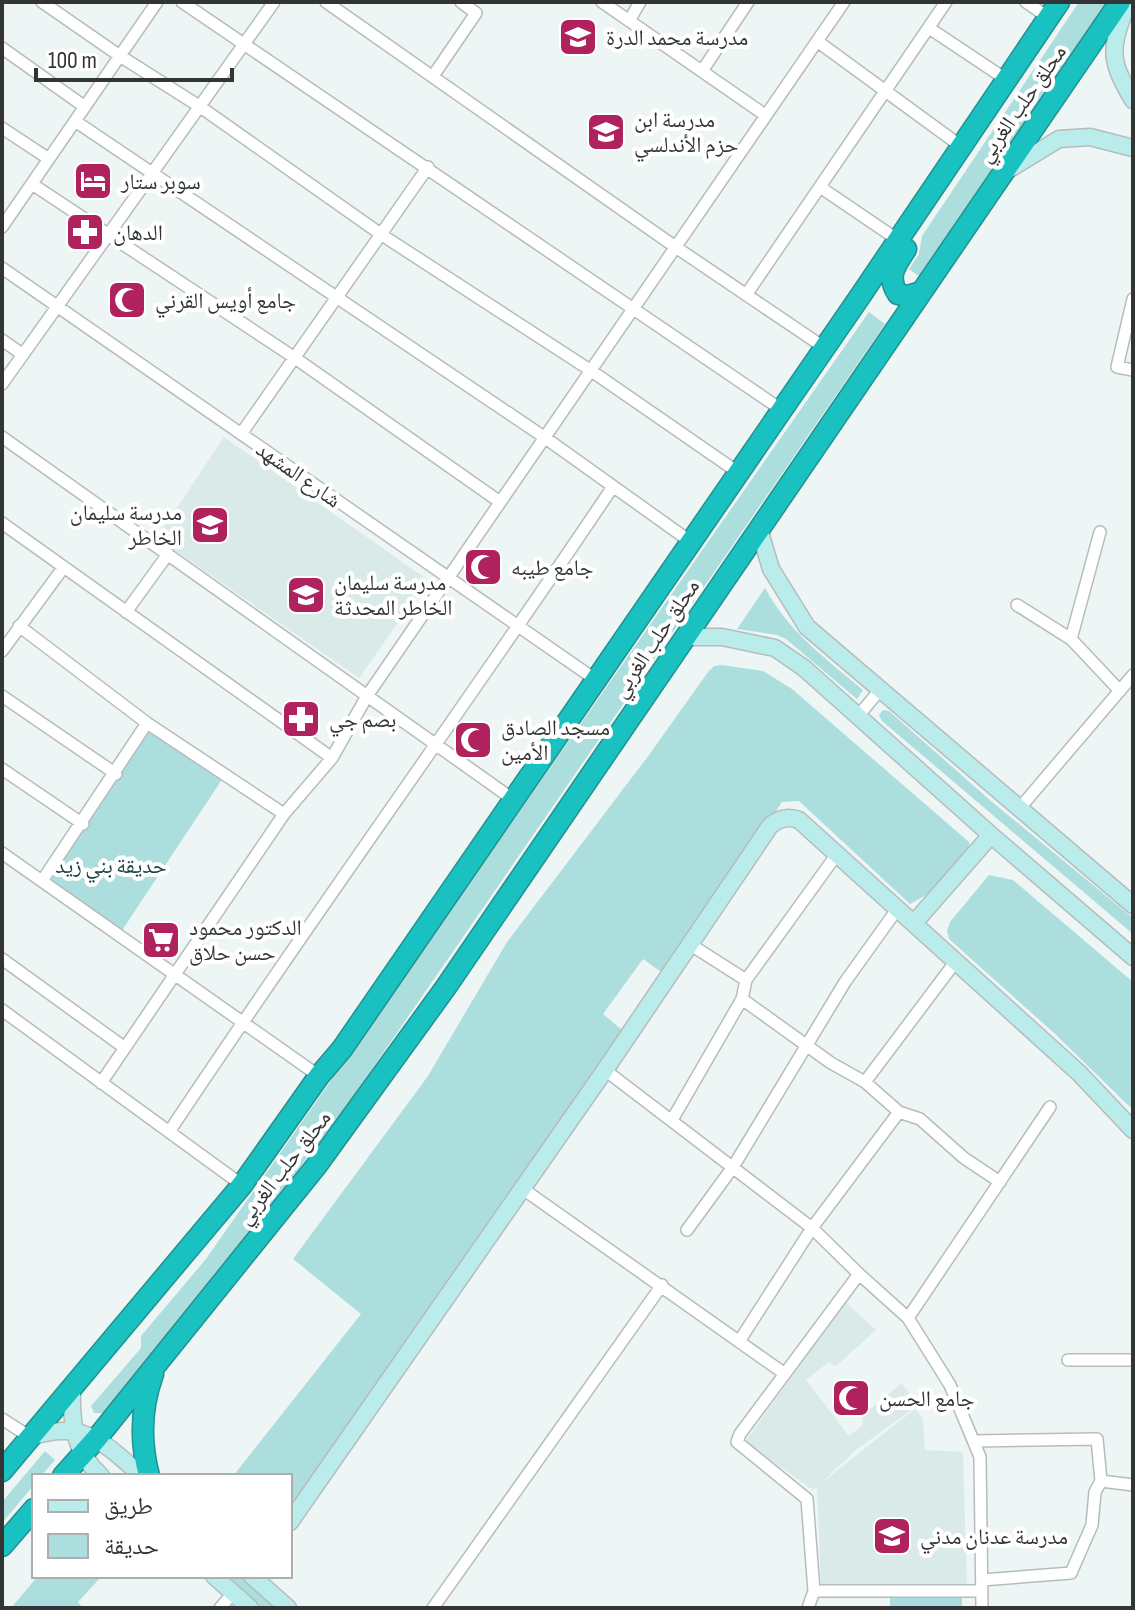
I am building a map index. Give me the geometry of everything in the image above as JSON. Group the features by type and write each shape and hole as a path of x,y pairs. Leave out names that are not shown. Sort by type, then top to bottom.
{"highway":[{"name":"محلق حلب الغربي","path":"65,1474 97,1438 326,1152 446,987 1120,2"},
{"name":"محلق حلب الغربي","path":"2,1471 242,1185 319,1076 342,1049 1054,10"},
{"path":"921,292 908,296 898,294 893,287 893,266 906,251 924,201"},
{"path":"149,1474 144,1449 144,1413 158,1362"},
{"path":"2,1546 32,1511"},
{"path":"2,1546 32,1528"}],"main road":[{"path":"1128,2 1113,42 1118,74 1133,100"},
{"path":"1000,175 1059,139 1090,137 1133,148"},
{"path":"759,529 771,569 807,627 1133,905"},
{"path":"685,637 722,637 775,648 804,668 1133,957"},
{"path":"292,1519 523,1189 770,826 779,819 789,817 799,820 1079,1073 1133,1130"},
{"path":"914,923 991,835"},
{"path":"72,1391 75,1430 81,1454 99,1474"},
{"path":"30,1437 45,1432 75,1430 97,1438 140,1474"},
{"path":"216,1578 250,1608"},
{"path":"254,1578 288,1608"}],"street":[{"path":"42,2 199,106 382,235 590,370 739,473"},
{"path":"2,227 157,2"},
{"path":"182,2 782,410"},
{"path":"2,384 274,2"},
{"path":"326,2 825,348"},
{"path":"433,76 476,13 461,2"},
{"path":"602,2 765,115"},
{"path":"629,21 640,2"},
{"path":"702,71 748,2"},
{"path":"101,1083 284,814 332,758 367,696 844,2"},
{"path":"746,295 946,2"},
{"path":"1026,2 1054,10"},
{"path":"929,28 1007,80"},
{"path":"817,41 962,147"},
{"path":"2,48 85,107"},
{"path":"75,121 544,437 691,542"},
{"path":"2,128 49,159"},
{"path":"241,434 428,167"},
{"path":"32,184 295,358 500,502"},
{"path":"820,187 898,240"},
{"name":"شارع المشهد","path":"2,268 596,680"},
{"path":"1133,299 1117,367 1133,370"},
{"path":"2,340 22,354"},
{"path":"2,437 514,800"},
{"path":"169,1132 612,488"},
{"path":"2,523 332,758"},
{"path":"1071,639 1100,532"},
{"path":"126,612 168,554"},
{"path":"2,651 63,568"},
{"path":"1017,605 1071,639 1120,691"},
{"path":"19,626 147,723 284,814"},
{"path":"1019,809 1133,675"},
{"path":"858,716 880,690"},
{"path":"2,696 116,774"},
{"path":"42,881 83,824 147,723"},
{"path":"2,769 83,824"},
{"path":"2,853 319,1076"},
{"path":"672,1120 742,999 746,980 837,854"},
{"path":"687,1230 733,1167 845,982 898,908"},
{"path":"691,945 746,980"},
{"path":"2,959 125,1048"},
{"path":"865,1082 956,961"},
{"path":"742,999 865,1082 899,1112 920,1119 964,1158 1000,1182"},
{"path":"2,1010 242,1185"},
{"path":"605,1070 812,1228 908,1318 950,1385 980,1457 982,1608"},
{"path":"908,1318 1050,1107"},
{"path":"740,1340 812,1228 899,1112"},
{"path":"523,1189 785,1374"},
{"path":"808,1608 814,1591 807,1499 737,1442 859,1274"},
{"path":"433,1608 662,1285"},
{"path":"1068,1360 1133,1360"},
{"path":"2,1419 30,1437"},
{"path":"814,1591 982,1585 1071,1573 1092,1525 1095,1492 1101,1481 1097,1439 975,1441"},
{"path":"1101,1481 1133,1485"},
{"path":"220,1608 233,1593"}],"shaded area":[{"path":"224,437 428,580 359,678 157,538"},
{"name":"مدرسة عدنان مدني","path":"845,1302 876,1330 835,1367 829,1362 806,1380 849,1436 863,1425 862,1416 902,1383 917,1406 857,1449 820,1484 915,1409 923,1418 925,1450 963,1452 967,1587 821,1584 817,1487 813,1490 745,1442"}],"green space":[{"path":"1079,2 1107,2 919,276 909,269 919,254 922,236"},
{"path":"869,312 885,324 350,1101 269,1208 109,1406 103,1413 94,1413 91,1406 141,1348 141,1336 206,1259"},
{"path":"765,588 797,631 863,690 857,699 786,639 737,629"},
{"path":"714,666 763,671 792,689 969,842 969,848 928,894 910,904 799,801 782,802 664,974 643,959 603,1014 622,1030 292,1509 292,1474 235,1474 361,1314 293,1259 428,1076 507,942"},
{"path":"883,710 889,711 991,801 1133,918 1133,934 882,721 879,715"},
{"name":"حديقة بني زيد","path":"147,725 223,778 121,932 45,880"},
{"path":"989,875 1013,880 1133,982 1133,1110 1054,1033 949,939 947,931 950,922"},
{"path":"45,1451 55,1460 43,1474 32,1474 32,1487 2,1523 2,1502"},
{"path":"36,1578 100,1578 78,1602 83,1608 11,1608"},
{"path":"229,1578 243,1578 276,1608 262,1608"},
{"path":"962,1595 962,1608 890,1608 890,1597"}],"place":[{"name":"مدرسة محمد الدرة","path":"578,37"},
{"name":"مدرسة ابن حزم الأندلسي","path":"606,132"},
{"name":"سوبر ستار","path":"93,181"},
{"name":"الدهان","path":"85,232"},
{"name":"جامع أويس القرني","path":"127,300"},
{"name":"مدرسة سليمان الخاطر","path":"210,525"},
{"name":"جامع طيبه","path":"483,567"},
{"name":"مدرسة سليمان الخاطر المحدثة","path":"306,595"},
{"name":"بصم جي","path":"301,719"},
{"name":"مسجد الصادق الأمين","path":"473,740"},
{"name":"الدكتور محمود حسن حلاق","path":"161,940"},
{"name":"جامع الحسن","path":"851,1398"},
{"name":"مدرسة عدنان مدني","path":"892,1536"}]}
